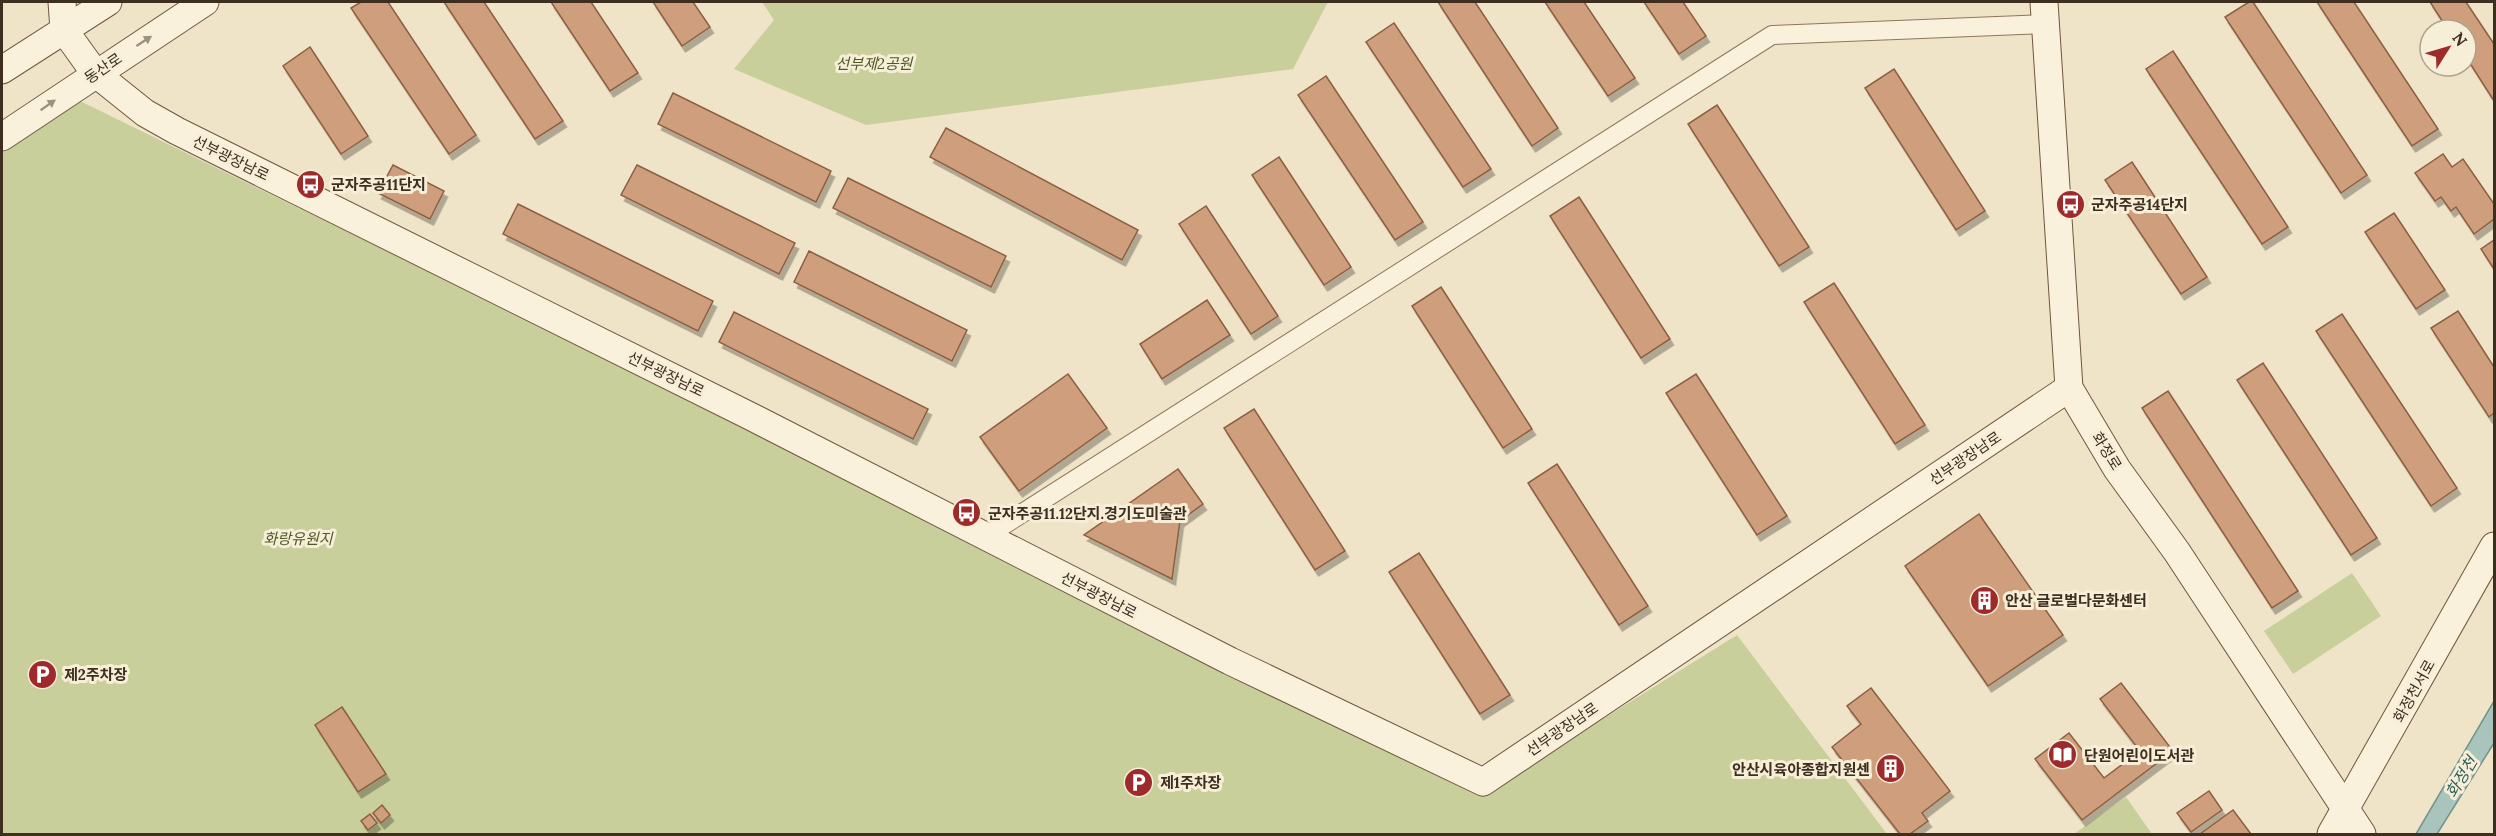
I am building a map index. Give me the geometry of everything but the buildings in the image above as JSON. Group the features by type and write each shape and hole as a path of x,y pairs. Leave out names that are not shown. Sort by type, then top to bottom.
{"street":[{"path":"62,2 64,30"},
{"path":"2,70 108,2"},
{"name":"동산로","path":"2,137 205,2"},
{"path":"985,537 1772,35 2045,13"},
{"name":"화정로","path":"2045,13 2069,388 2117,469 2177,552 2362,834"},
{"name":"선부광장남로","path":"64,30 95,73 145,113 177,131 750,416 1230,661 1482,782 2069,388"},
{"name":"화정천서로","path":"2331,834 2494,546"}],"green space":[{"name":"선부제2공원","path":"762,2 1328,2 1293,69 866,125 734,69 774,20"},
{"name":"화랑유원지","path":"76,99 517,315 1481,795 1737,635 1887,834 2,834 2,149"},
{"path":"2352,573 2381,616 2293,674 2264,631"},
{"path":"2126,797 2152,834 2074,834"}],"water":[{"name":"화정천","path":"2494,701 2494,743 2437,834 2416,834"}],"place":[{"name":"군자주공11단지","path":"310,184"},
{"name":"군자주공14단지","path":"2070,204"},
{"name":"군자주공11.12단지.경기도미술관","path":"967,513"},
{"name":"안산 글로벌다문화센터","path":"1984,600"},
{"name":"제2주차장","path":"43,674"},
{"name":"단원어린이도서관","path":"2063,755"},
{"name":"안산시육아종합지원센","path":"1891,769"},
{"name":"제1주차장","path":"1139,782"}]}
